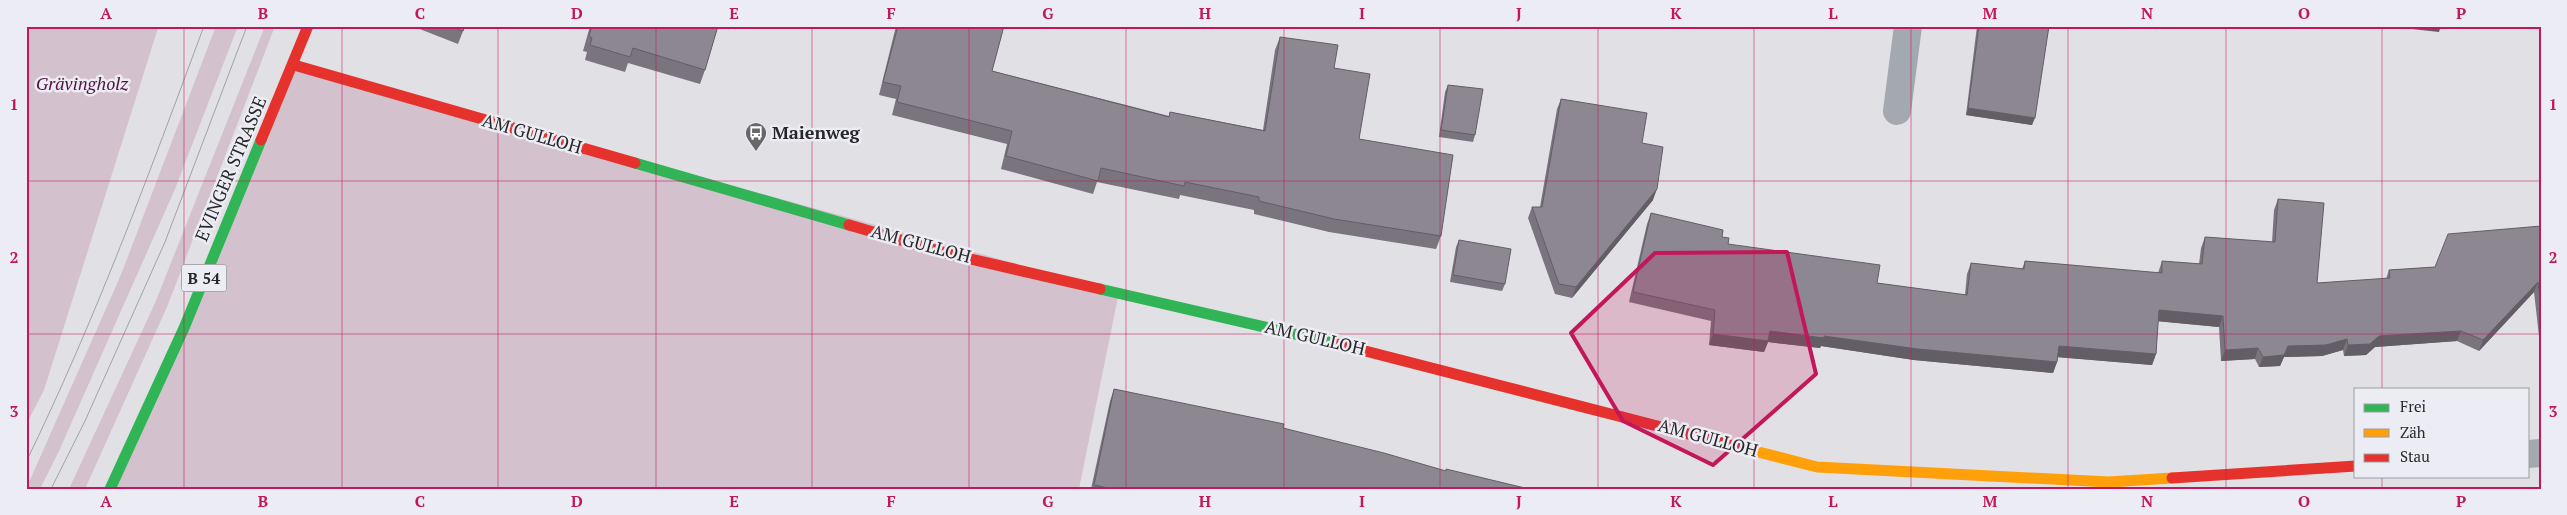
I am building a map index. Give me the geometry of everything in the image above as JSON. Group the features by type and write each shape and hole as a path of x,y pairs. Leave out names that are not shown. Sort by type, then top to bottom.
{"street":[{"name":"EVINGER STRASSE","path":"110,489 184,328 294,66 308,26"},
{"path":"1896,111 1908,26"},
{"name":"AM GULLOH","path":"294,66 949,254 1377,353 1818,467 2109,482 2354,466"}],"highlighted area":[{"path":"1787,252 1816,374 1713,465 1623,421 1571,333 1655,253"}],"green space":[{"name":"Grävingholz","path":"26,26 158,28 44,390 26,425"},
{"path":"216,26 238,26 175,189 59,451 40,489 26,489 120,277"},
{"path":"265,26 275,26 167,307 85,489 69,489 155,303"},
{"path":"294,65 1119,292 1079,489 110,489"}],"building":[{"path":"449,26 465,26 463,31"},
{"path":"592,26 718,26 705,70 633,48 630,57 590,45 592,38 589,36"},
{"path":"898,26 1004,26 992,71 1169,117 1170,112 1265,131 1280,37 1338,45 1334,68 1370,74 1359,139 1453,155 1441,236 1334,219 1259,201 1259,197 1185,182 1184,186 1101,168 1098,181 1006,156 1012,131 897,102 901,86 883,82"},
{"path":"1979,26 2049,26 2035,118 1968,108"},
{"path":"1448,85 1483,89 1475,135 1441,130"},
{"path":"1561,99 1647,113 1642,143 1663,147 1657,189 1576,287 1559,284 1532,207 1542,207"},
{"path":"2278,199 2324,203 2317,283 2390,278 2389,270 2435,267 2448,234 2541,226 2541,308 2538,282 2483,340 2461,331 2379,336 2370,344 2348,345 2347,339 2326,345 2288,346 2284,355 2263,357 2258,348 2225,350 2223,316 2159,310 2156,354 2059,346 2057,362 1918,349 1824,336 1824,338 1770,331 1768,341 1713,334 1715,310 1633,292 1651,213 1723,230 1722,237 1729,238 1728,244 1880,265 1877,283 1967,295 1971,263 2024,269 2025,261 2162,273 2162,261 2202,264 2205,237 2275,242"},
{"path":"1459,240 1511,249 1505,284 1453,275"},
{"path":"1114,389 1284,424 1283,428 1384,453 1446,471 1446,469 1529,489 1113,489 1094,485"}],"tram line":[{"path":"26,462 98,301 142,192 204,26"},
{"path":"51,489 85,421 165,242 247,26"}],"traffic: fast":[{"path":"110,489 184,328 261,140"},
{"path":"635,163 849,225"},
{"path":"1100,289 1338,344"}],"traffic: slow":[{"path":"1739,447 1817,467 2109,482 2172,478"}],"traffic: jam":[{"path":"261,140 308,26"},
{"path":"294,65 635,163"},
{"path":"849,225 949,254 1100,289"},
{"path":"1338,344 1739,447"},
{"path":"2172,478 2354,466"}],"place":[{"name":"Maienweg","path":"756,152"}]}
